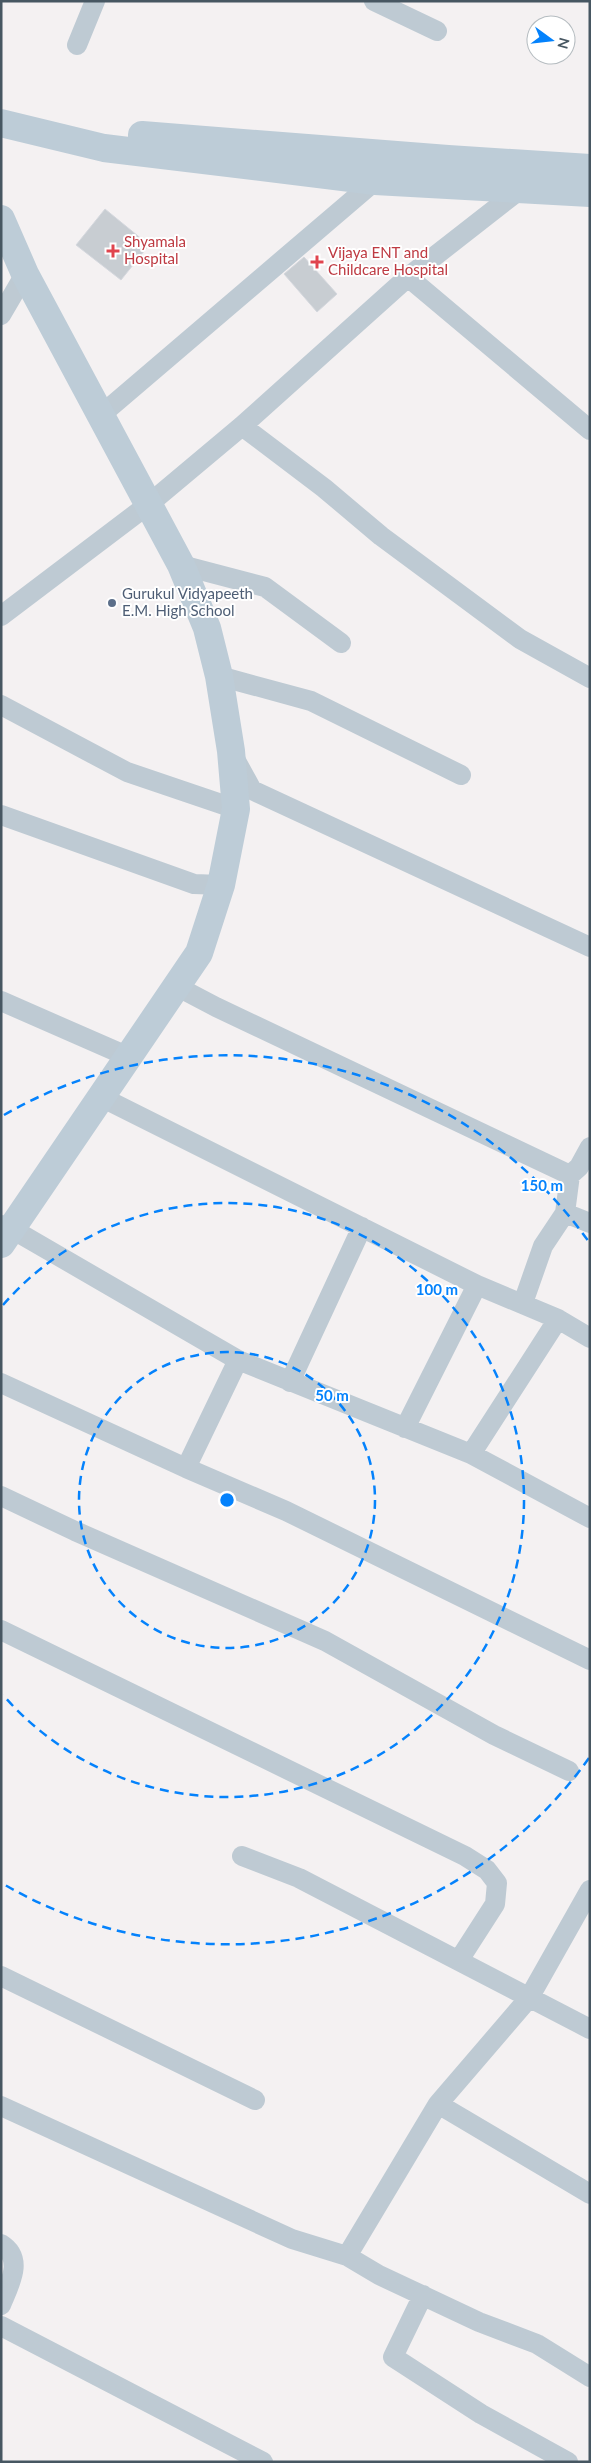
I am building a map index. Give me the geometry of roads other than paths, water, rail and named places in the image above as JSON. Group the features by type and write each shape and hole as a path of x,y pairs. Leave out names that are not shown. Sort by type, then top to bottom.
{"main road":[{"path":"1,104 119,132 448,159 526,176 590,193"},
{"path":"1,123 104,148 375,181 526,176 590,168"},
{"path":"1,219 25,274 181,565 207,628 219,676 231,752 236,809 222,884 199,953 5,1233"}],"street":[{"path":"77,45 95,1"},
{"path":"374,1 437,32"},
{"path":"1,616 149,504 242,426 526,176"},
{"path":"101,415 375,181"},
{"path":"1,315 25,274"},
{"path":"408,278 590,430"},
{"path":"242,426 324,488 381,536 520,639 590,678"},
{"path":"181,565 265,587 342,643"},
{"path":"219,676 310,701 462,775"},
{"path":"1,705 127,772 236,809"},
{"path":"231,752 252,790 590,947"},
{"path":"1,814 194,884 222,884"},
{"path":"176,986 216,1007 570,1175"},
{"path":"1,1001 128,1057"},
{"path":"101,1097 477,1285 558,1319 590,1338"},
{"path":"523,1303 544,1246 565,1213 570,1175 579,1167 590,1147"},
{"path":"565,1213 590,1223"},
{"path":"290,1382 362,1227"},
{"path":"5,1233 238,1360 471,1454 590,1518"},
{"path":"405,1428 477,1285"},
{"path":"471,1454 558,1319"},
{"path":"186,1468 238,1360"},
{"path":"1,1383 186,1468 286,1511 590,1660"},
{"path":"1,1496 84,1535 325,1641 494,1735 569,1771"},
{"path":"1,1630 466,1856 486,1870 497,1883 495,1904 459,1960"},
{"path":"242,1856 299,1878 590,2029"},
{"path":"347,2256 438,2104 529,1998 590,1890"},
{"path":"1,1976 255,2100"},
{"path":"438,2104 590,2194"},
{"path":"1,2106 292,2240 347,2256 379,2275 479,2322 537,2344 590,2377"},
{"path":"1,2244 7,2248 15,2260 14,2276 1,2305"},
{"path":"423,2296 393,2357 480,2414 568,2462"},
{"path":"1,2326 263,2462"}],"place":[{"name":"Shyamala Hospital","path":"113,251"},
{"name":"Vijaya ENT and Childcare Hospital","path":"317,262"},
{"name":"Gurukul Vidyapeeth E.M. High School","path":"112,603"}]}
